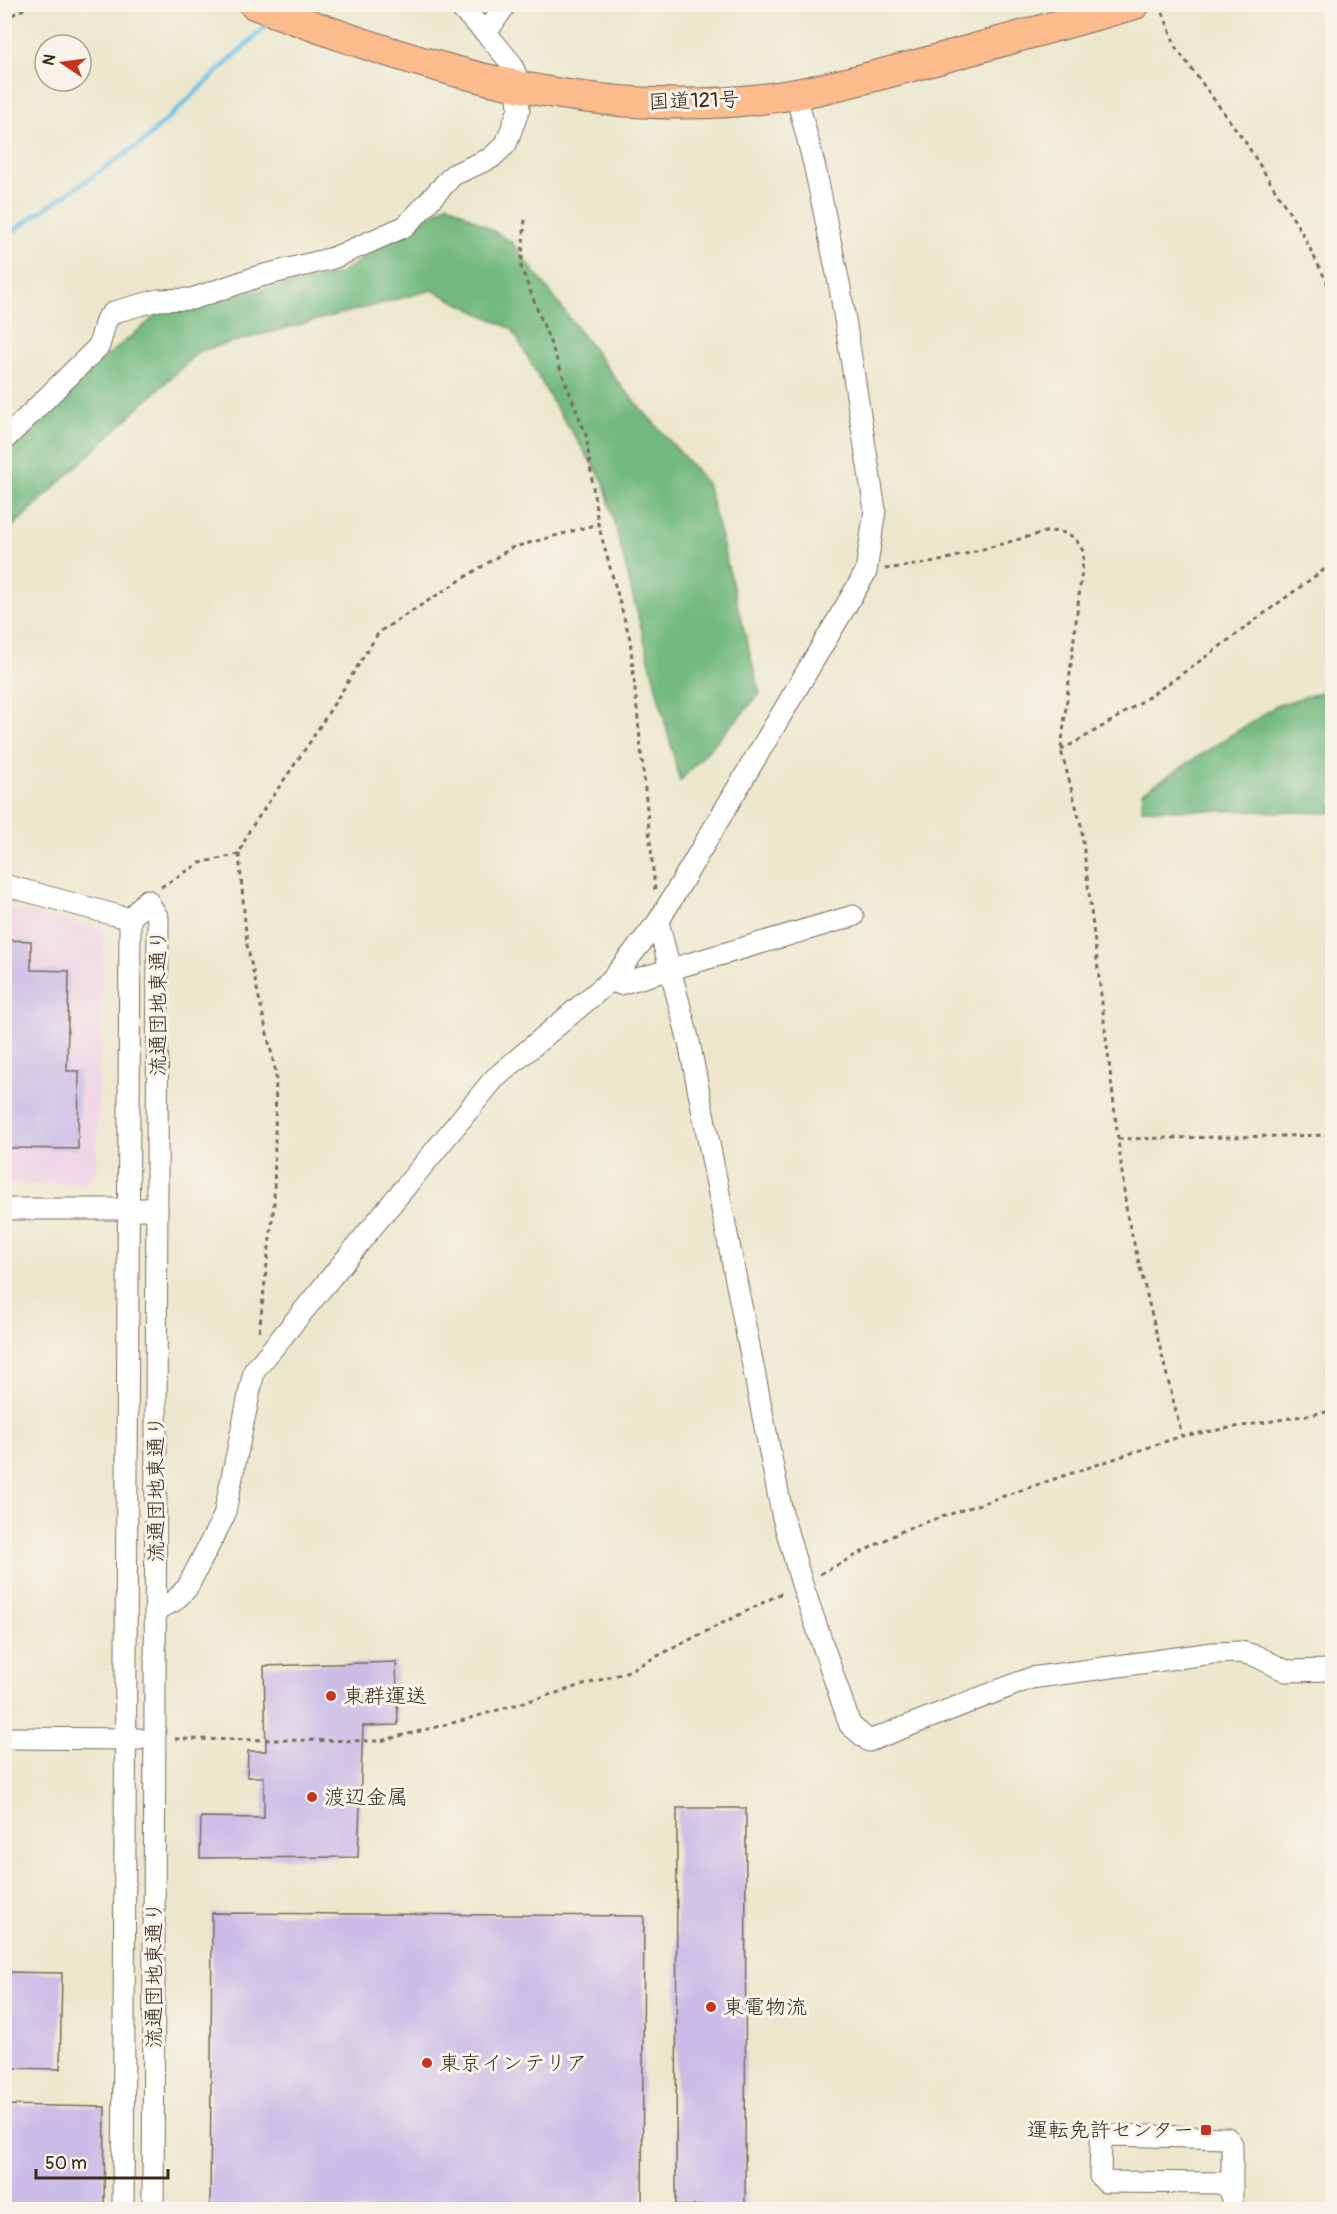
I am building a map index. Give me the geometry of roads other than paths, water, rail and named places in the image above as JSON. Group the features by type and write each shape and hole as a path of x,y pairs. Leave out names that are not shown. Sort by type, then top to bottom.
{"highway":[{"name":"国道121号","path":"254,4 385,53 464,75 570,96 646,103 705,103 796,94 888,72 1135,4"}],"street":[{"path":"4,440 99,346 106,320 114,312 158,300 192,299 256,277 333,258 406,226 453,175 491,158 506,144 519,109 515,86 516,75 511,63 486,33 457,4"},
{"path":"486,33 506,4"},
{"path":"156,1610 174,1601 187,1588 224,1516 254,1371 494,1078 612,980 658,922 866,572 875,510 840,288 815,168 796,94"},
{"path":"4,885 130,919"},
{"name":"流通団地東通り","path":"123,2210 130,919 147,900 158,918 153,2210"},
{"path":"612,980 620,984 854,916"},
{"path":"658,922 668,970 689,1042 783,1518 802,1584 850,1725 869,1741 1031,1678 1231,1652 1256,1656 1286,1671 1332,1670"},
{"path":"4,1209 157,1209"},
{"path":"4,1738 155,1739"},
{"path":"1110,2135 1227,2138 1232,2144 1232,2200 1221,2183 1106,2182 1100,2176 1101,2141 1110,2135"}],"waterway":[{"path":"4,237 143,142 272,20"}],"place":[{"name":"東群運送","path":"331,1696"},
{"name":"渡辺金属","path":"312,1797"},
{"name":"東電物流","path":"711,2007"},
{"name":"東京インテリア","path":"427,2063"},
{"name":"運転免許センター","path":"1206,2130"}]}
